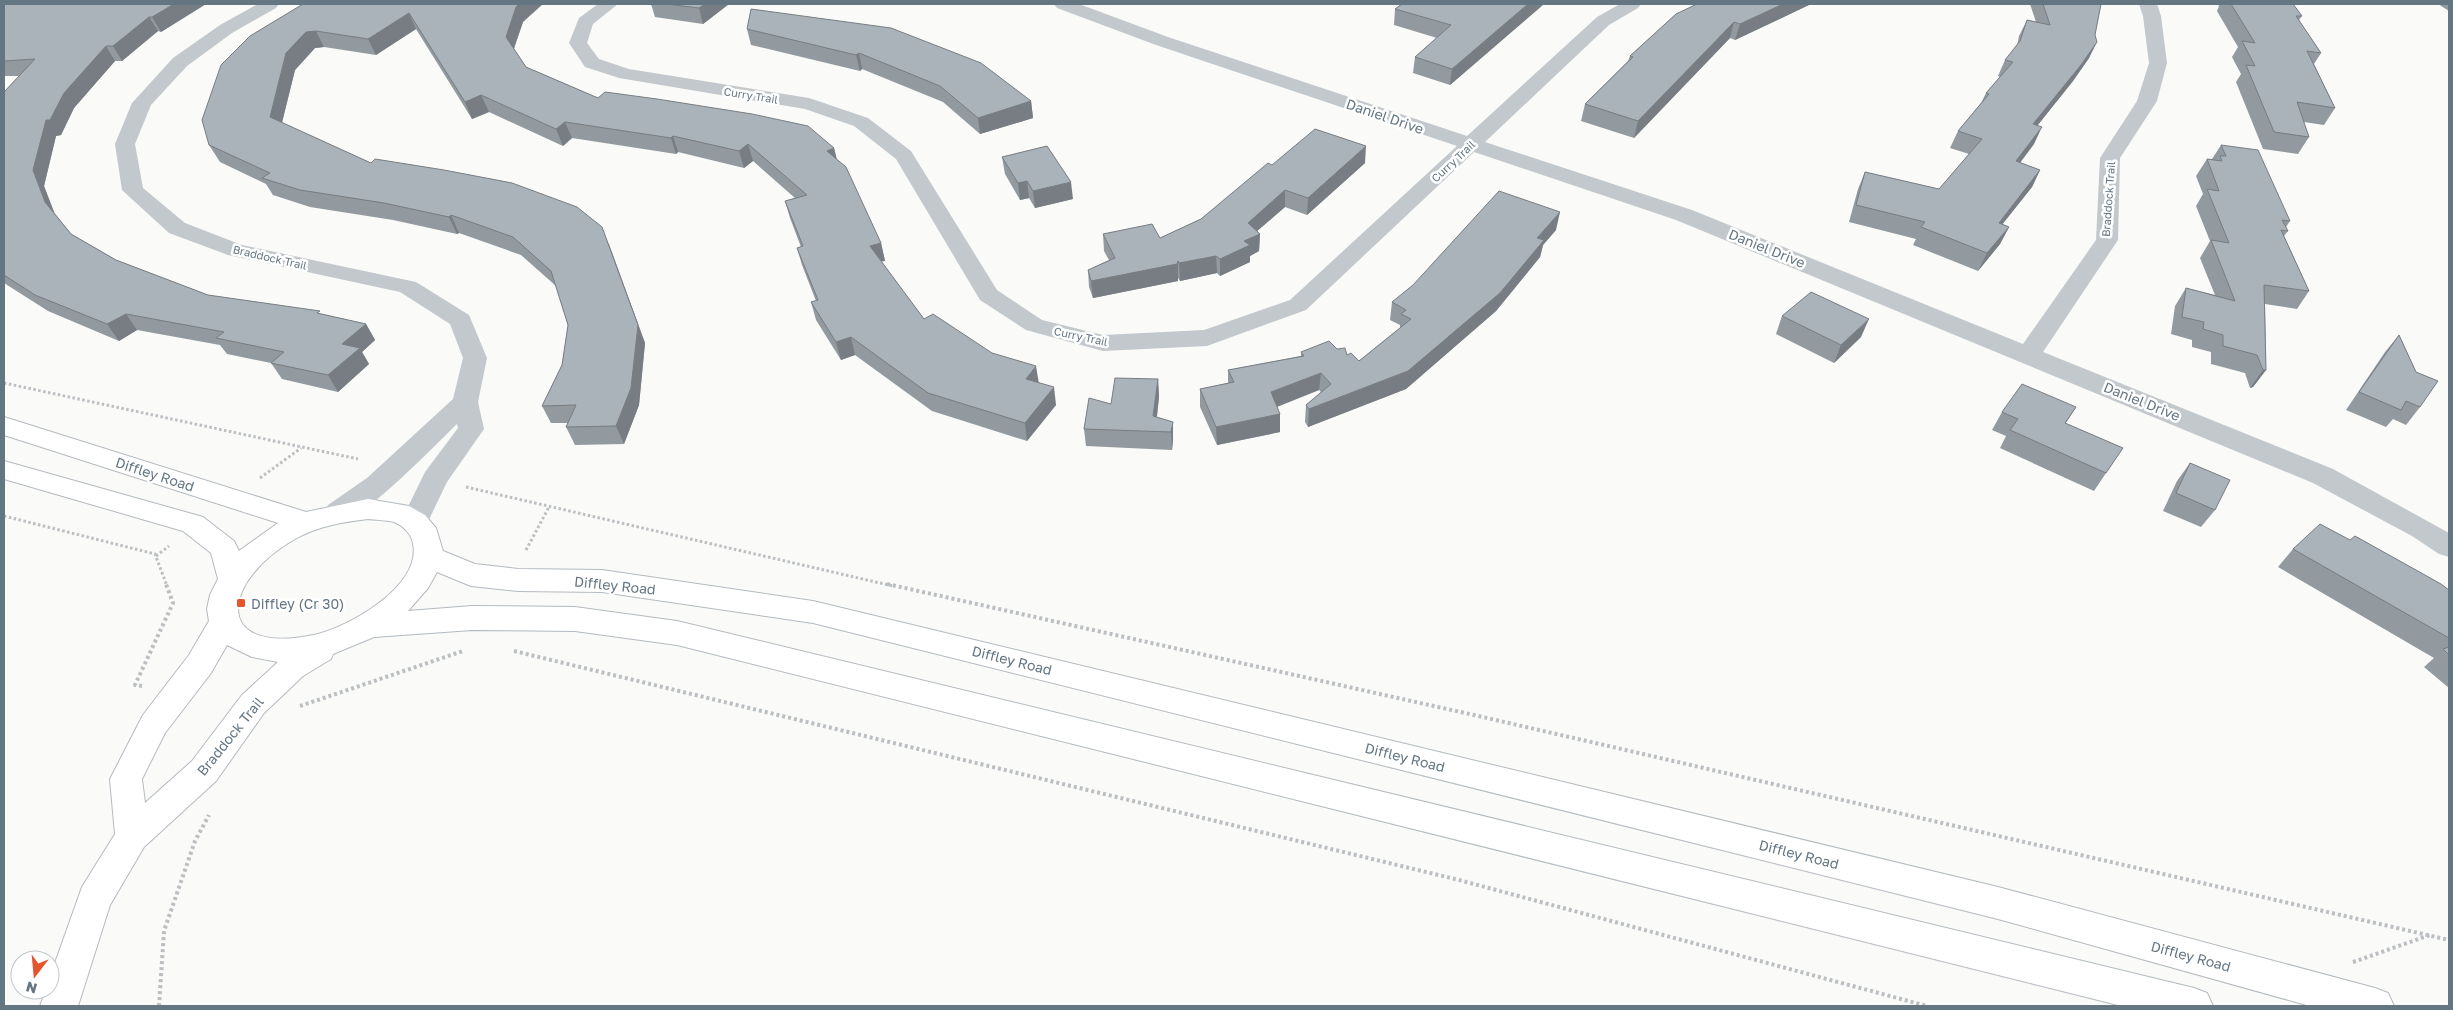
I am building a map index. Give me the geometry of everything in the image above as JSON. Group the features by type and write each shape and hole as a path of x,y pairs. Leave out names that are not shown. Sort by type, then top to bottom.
{"main road":[{"name":"Diffley Road","path":"4,426 306,522"},
{"path":"4,470 193,524 224,548 232,579"},
{"path":"368,509 395,512 415,521 426,537 428,556 419,580 398,604 369,626 333,642 296,650 264,649 238,640 224,623 222,602 232,579 256,552 276,537 306,522 338,512 368,509"},
{"name":"Diffley Road","path":"428,556 471,574 518,580 602,581 813,612 1998,903 2375,1006"},
{"path":"369,626 472,618 575,619 677,633 2194,1006"},
{"path":"132,836 126,779 154,724 200,664 224,623"},
{"name":"Braddock Trail","path":"59,1006 94,900 132,836 204,771 253,704 292,667 333,642"}],"street":[{"name":"Braddock Trail","path":"270,4 226,29 180,62 142,103 126,144 133,190 176,228 236,250 408,287 460,320 475,358 465,402 471,430 435,479 415,521"},
{"name":"Curry Trail","path":"609,4 585,22 578,43 592,63 626,74 809,104 862,122 904,155 988,295 1034,325 1103,343 1207,338 1298,305 1602,21 1632,4"},
{"name":"Daniel Drive","path":"1063,4 1162,41 1684,215 2029,354 2323,476 2422,529 2449,547"},
{"name":"Braddock Trail","path":"2029,354 2107,240 2110,158 2146,101 2158,63 2152,16 2148,4"},
{"path":"338,512 377,485 465,402"}],"path":[{"path":"4,382 367,461 394,470"},
{"path":"435,479 750,554 1474,715 2449,940"},
{"path":"4,516 155,554 173,603 135,685 179,691"},
{"path":"253,704 280,713 465,650"},
{"path":"512,651 1459,880 1927,1006"},
{"path":"159,1006 164,931 195,841 212,810"},
{"path":"2346,964 2430,935"}],"building":[{"path":"4,4 174,4 149,17 113,46 106,46 64,93 50,120 46,120 33,170 45,202 71,234 116,260 208,295 320,311 317,313 366,324 342,344 360,348 328,375 271,363 284,352 216,338 224,332 126,314 107,324 35,295 4,275 4,92 35,59 4,61"},
{"path":"303,4 519,4 516,7 506,37 526,67 598,98 605,92 752,114 808,126 834,148 827,151 846,167 881,243 870,246 924,319 933,314 992,353 1036,366 1026,379 1054,387 1025,423 928,393 851,337 836,342 811,302 818,300 797,248 803,246 785,201 807,195 748,144 739,151 673,136 671,138 565,122 556,129 481,95 465,102 409,13 368,39 316,31 306,32 286,53 270,117 371,163 375,159 512,183 577,207 602,227 638,325 631,388 616,426 566,427 576,405 542,406 562,365 568,325 551,271 513,237 451,215 449,217 384,203 300,190 262,178 270,173 209,145 202,120 221,65 250,36"},
{"path":"666,4 705,4 699,8"},
{"path":"1402,4 1528,4 1452,69 1415,57 1451,25 1395,9"},
{"path":"1697,4 1783,4 1740,24 1734,22 1638,121 1585,104 1633,57 1630,56 1676,14"},
{"path":"2043,4 2101,4 2095,35 2097,42 2081,65 2033,124 2042,127 2016,161 2040,170 1999,223 2009,227 1987,253 1921,227 1925,222 1856,205 1865,172 1939,189 1982,139 1958,131 1989,94 1986,93 2013,62 2005,60 2020,41 2027,20 2050,25"},
{"path":"2231,4 2293,4 2302,16 2296,16 2321,53 2307,51 2335,108 2297,102 2309,137 2274,132 2246,65 2255,66 2242,41 2255,43"},
{"path":"751,9 891,28 981,63 1031,101 978,118 940,86 859,53 856,55 747,29"},
{"path":"1315,129 1366,146 1308,198 1285,190 1248,223 1260,234 1244,241 1250,245 1220,259 1216,256 1179,263 1178,261 1177,264 1091,281 1088,270 1115,258 1103,234 1152,224 1160,238 1201,219 1268,163 1272,165"},
{"path":"2221,145 2258,150 2290,221 2282,220 2288,231 2281,230 2309,291 2264,285 2266,370 2263,370 2257,355 2223,346 2223,335 2203,329 2204,322 2182,317 2186,288 2235,301 2211,240 2229,243 2207,189 2219,191 2207,159 2222,161 2220,156 2226,156"},
{"path":"1047,146 1071,182 1033,191 1027,181 1018,183 1002,157"},
{"path":"1499,191 1560,212 1537,238 1544,240 1500,293 1408,371 1309,409 1306,405 1331,384 1321,373 1271,392 1280,414 1216,427 1200,389 1234,382 1228,370 1304,356 1301,352 1329,341 1337,349 1345,348 1347,355 1351,353 1359,361 1411,319 1401,314 1406,310 1392,302 1413,285"},
{"path":"1811,292 1869,319 1841,345 1782,316"},
{"path":"2399,335 2416,372 2438,381 2420,407 2406,401 2401,410 2359,392"},
{"path":"1115,378 1158,379 1153,416 1173,422 1171,432 1084,429 1089,398 1111,404"},
{"path":"2022,384 2076,407 2065,423 2123,448 2106,473 2010,430 2018,419 2002,412"},
{"path":"2190,463 2230,480 2215,510 2176,493"},
{"path":"2320,524 2350,540 2355,536 2449,590 2449,638 2293,549"},
{"path":"2449,647 2449,655 2443,649"}],"place":[{"name":"Diffley (Cr 30)","path":"241,603"}]}
